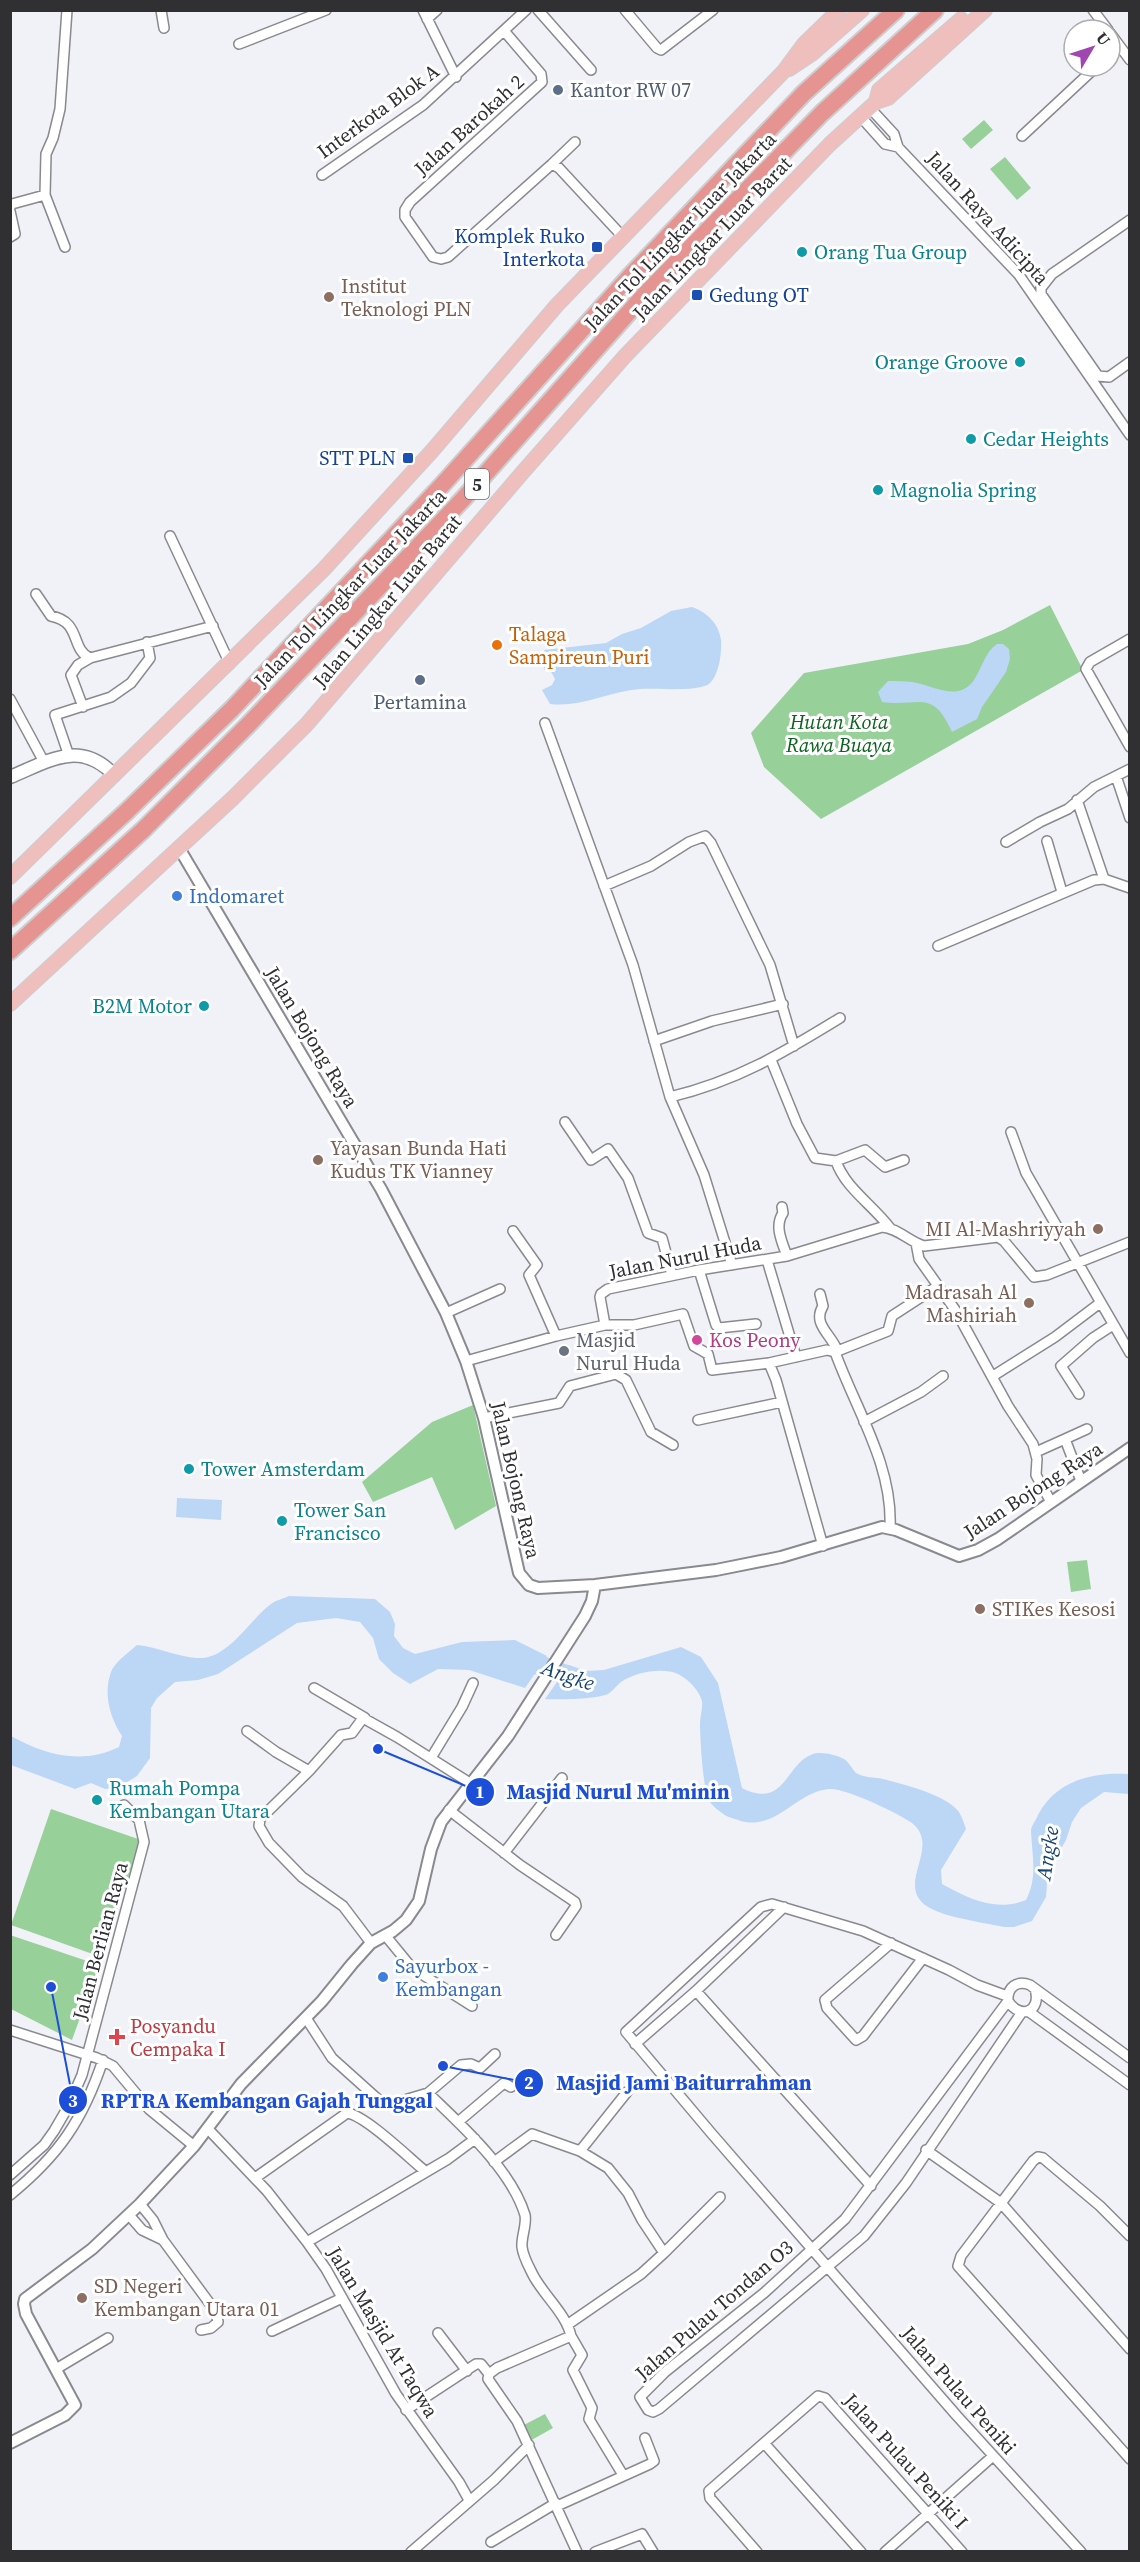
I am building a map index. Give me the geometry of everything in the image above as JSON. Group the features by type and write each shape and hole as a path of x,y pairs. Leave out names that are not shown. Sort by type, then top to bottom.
{"highway":[{"name":"Jalan Tol Lingkar Luar Jakarta","path":"10,918 126,812 232,709 444,484 648,257 804,93 896,10"},
{"name":"Jalan Tol Lingkar Luar Jakarta","path":"10,951 143,830 249,724 464,498 645,294 822,113 935,10"}],"main road":[{"path":"10,877 230,664 344,548 432,451 557,305 784,71 804,44 839,10"},
{"path":"784,71 813,53 862,10"},
{"path":"869,109 879,90 971,10"},
{"name":"Jalan Lingkar Luar Barat","path":"10,1004 179,848 307,724 522,472 625,356 830,144 869,109 888,98 985,10"},
{"path":"10,777 44,762 69,756 86,756 96,759 114,775"}],"street":[{"path":"65,247 45,195 46,154 53,138 60,109 67,10"},
{"path":"161,10 164,28"},
{"path":"238,44 303,15 326,10"},
{"path":"425,15 437,10"},
{"name":"Interkota Blok A","path":"322,175 423,105 505,32 526,10"},
{"path":"538,10 591,70"},
{"path":"625,10 661,50 702,14 713,10"},
{"name":"Interkota Blok A","path":"425,15 456,77"},
{"name":"Jalan Barokah 2","path":"505,32 541,74 542,82 410,202 405,210 405,217 433,257 441,259 447,257 552,164"},
{"path":"1022,136 1084,78"},
{"name":"Jalan Raya Adicipta","path":"869,109 894,134 898,147 1019,275 1130,435"},
{"path":"575,142 552,164 559,168 623,237"},
{"path":"10,237 15,234 16,229 10,209 12,204 45,195"},
{"path":"1130,220 1044,282 1041,294 1098,376 1108,377 1130,362"},
{"path":"170,536 230,664"},
{"path":"36,594 51,616 63,618 72,628 84,655 90,658"},
{"path":"83,707 71,675 78,665 90,658 213,626"},
{"path":"1130,639 1090,662 1086,669 1130,747"},
{"path":"69,756 56,715 111,697 131,684 150,658 147,642"},
{"path":"10,699 44,762"},
{"path":"545,723 633,965 670,1097 704,1175 732,1265"},
{"path":"1006,842 1068,809 1094,787 1130,769"},
{"path":"1116,776 1130,818"},
{"path":"1077,800 1104,879"},
{"path":"604,886 651,866 689,842 705,836 711,843 770,965 794,1046"},
{"path":"1047,841 1062,892"},
{"name":"Jalan Bojong Raya","path":"179,848 376,1181 446,1313 466,1361 484,1418 519,1573 523,1581 538,1588 595,1585 716,1570 823,1546 871,1530 890,1528 959,1556 978,1550 998,1539 1130,1448"},
{"path":"938,945 1094,880 1104,879 1130,888"},
{"path":"654,1041 712,1021 783,1004"},
{"path":"670,1097 706,1089 744,1074 840,1018"},
{"path":"771,1060 797,1124 816,1158 836,1161 865,1149 885,1167 904,1160"},
{"path":"565,1122 591,1160 608,1149 619,1164 628,1178 648,1233 662,1238 672,1275"},
{"path":"1011,1132 1026,1173 1113,1325 1126,1340 1130,1353"},
{"path":"836,1161 846,1182 878,1212 891,1228 912,1241 932,1246 998,1237 1034,1277 1047,1275 1130,1242"},
{"path":"782,1206 783,1213 779,1219 780,1235 787,1256"},
{"name":"Jalan Nurul Huda","path":"605,1326 600,1297 603,1291 672,1275 787,1256 875,1228 891,1228"},
{"path":"513,1231 537,1265 529,1275 556,1336"},
{"path":"912,1241 920,1259 956,1311 1008,1406 1034,1444 1036,1475 1051,1502"},
{"path":"767,1260 796,1357"},
{"path":"699,1270 716,1325 719,1328 756,1324"},
{"path":"466,1361 556,1336 605,1326 634,1325 683,1314 694,1346 708,1354 712,1370 769,1363 827,1350 836,1351 888,1331 892,1316 938,1286"},
{"path":"446,1313 500,1289"},
{"path":"820,1294 823,1306 819,1313 820,1322 836,1351 888,1485 891,1507 890,1528"},
{"path":"993,1376 1055,1337 1100,1303"},
{"path":"1079,1394 1061,1366 1093,1338 1113,1325"},
{"path":"769,1363 823,1546"},
{"path":"484,1418 559,1403 570,1386 616,1374 626,1380 651,1432 673,1445"},
{"path":"864,1422 921,1392 943,1376"},
{"path":"698,1420 782,1402"},
{"path":"1036,1452 1088,1429"},
{"path":"1065,1439 1081,1481"},
{"path":"10,2443 74,2409 74,2401 26,2314 25,2300 92,2249 129,2215 194,2146 241,2084 306,2018 372,1943 403,1923 419,1901 436,1836 449,1810 508,1736 585,1616 592,1601 595,1585"},
{"path":"431,1758 462,1707 473,1683"},
{"path":"315,1688 470,1784"},
{"path":"365,1718 359,1720 351,1734 340,1735 309,1771 266,1811 260,1819 259,1826 270,1843 302,1877 343,1906 372,1943"},
{"path":"247,1731 276,1752 309,1771"},
{"path":"504,1853 562,1778"},
{"name":"Jalan Berlian Raya","path":"10,2175 44,2145 68,2107 89,2055 144,1842 140,1820 124,1805"},
{"path":"449,1810 504,1853 576,1903 556,1935"},
{"path":"784,1907 696,1991 635,2044 627,2035 628,2029 761,1907 772,1904 784,1907 862,1930 1007,1999 1013,2009 1025,2012 1130,2085"},
{"path":"385,1935 412,1968 472,2006"},
{"path":"891,1943 825,2000 827,2008 856,2040 863,2036 923,1958"},
{"path":"1007,1999 1013,1986 1018,1983 1030,1985 1057,2002 1130,2058"},
{"path":"1025,2012 1035,2006 1037,1997 1035,1989"},
{"path":"696,1991 871,2186"},
{"name":"Jalan Pulau Tondan O3","path":"1007,1999 845,2219 764,2293 665,2372 645,2391 640,2397 648,2410 653,2412 659,2409 864,2236 906,2183 926,2150 1025,2012"},
{"path":"306,2018 333,2058 381,2102 391,2104 428,2093 461,2066 471,2064 474,2068 480,2068 495,2054"},
{"path":"10,2030 104,2060 119,2071 148,2109 194,2146"},
{"name":"Jalan Pulau Peniki","path":"635,2044 993,2456 1082,2552"},
{"path":"10,2195 54,2155 77,2121 104,2060"},
{"path":"458,2121 504,2083 511,2087"},
{"path":"579,2151 627,2091"},
{"path":"428,2093 475,2139 519,2201 526,2218 522,2246 526,2261 533,2277 582,2355 573,2370 592,2408 588,2415 589,2418 623,2475"},
{"path":"255,2178 343,2114 350,2113 375,2129 425,2171"},
{"name":"Jalan Masjid At Taqwa","path":"208,2128 255,2178 307,2242 406,2410 459,2482 469,2500"},
{"path":"494,2163 532,2134 579,2151 608,2168 619,2180 664,2253"},
{"path":"307,2242 475,2139"},
{"path":"44,2145 54,2155"},
{"path":"926,2150 1001,2203 1130,2349"},
{"path":"1130,2236 1100,2206 1043,2158 1038,2157 961,2256 958,2266 1130,2459"},
{"path":"489,2374 569,2331 641,2274 720,2197"},
{"path":"140,2204 153,2220 163,2240 216,2312 218,2322 211,2328 201,2330"},
{"path":"129,2215 142,2230 163,2240"},
{"path":"272,2331 342,2298"},
{"path":"438,2333 467,2370"},
{"path":"56,2369 108,2338"},
{"path":"406,2410 476,2364 481,2364 489,2374 490,2383 511,2411 529,2445 577,2552"},
{"name":"Jalan Pulau Peniki I","path":"764,2443 814,2398 821,2396 962,2552"},
{"path":"490,2542 556,2505 654,2461 645,2438"},
{"path":"758,2552 709,2494 710,2489 764,2443 861,2552"},
{"path":"411,2552 468,2504 469,2500 494,2480 529,2445"},
{"path":"885,2552 993,2456"},
{"path":"596,2552 642,2534 653,2552"}],"green space":[{"path":"984,120 993,130 971,149 962,139"},
{"path":"1005,157 1031,188 1017,200 990,169"},
{"name":"Hutan Kota Rawa Buaya","path":"1050,605 1083,670 821,819 764,767 751,733 804,673 968,644 1003,630"},
{"path":"473,1405 496,1506 455,1530 432,1477 373,1502 362,1482 432,1422"},
{"path":"1087,1560 1091,1589 1071,1592 1067,1562"},
{"path":"51,1809 141,1840 101,1957 11,1925"},
{"path":"10,1935 99,1965 72,2040 11,2009"},
{"path":"545,2414 553,2428 528,2442 520,2427"}],"water":[{"path":"692,607 711,619 720,634 719,664 709,684 686,689 629,690 584,702 550,704 542,690 552,685 555,679 550,670 544,670 544,650 606,643 622,634 641,628 671,611"},
{"path":"997,644 1003,644 1009,649 1010,659 1006,672 982,707 977,719 952,732 945,718 931,704 882,702 878,692 888,681 912,682 953,692 968,687"},
{"path":"177,1498 222,1500 221,1520 176,1517"},
{"path":"289,1596 375,1599 390,1612 395,1624 394,1636 403,1648 415,1654 462,1642 515,1640 547,1656 525,1688 469,1670 438,1669 410,1684 393,1673 379,1659 373,1638 360,1622 336,1618 297,1623 218,1674 198,1680 175,1682 157,1698 151,1708 150,1758 137,1776 119,1787 105,1789 91,1783 75,1789 11,1765 11,1736 50,1753 64,1755 91,1756 119,1747 122,1736 111,1714 108,1697 111,1672 118,1661 137,1645 197,1658 219,1653 271,1604"},
{"path":"681,1647 701,1657 718,1683 742,1788 757,1793 768,1793 783,1783 804,1759 820,1753 844,1759 859,1775 902,1784 935,1795 959,1812 966,1829 941,1870 942,1884 973,1899 1004,1905 1026,1900 1033,1875 1032,1827 1046,1803 1065,1786 1089,1777 1129,1774 1129,1794 1104,1792 1081,1808 1048,1871 1046,1897 1032,1921 1014,1927 1005,1927 940,1913 921,1901 916,1891 915,1880 922,1845 920,1833 912,1823 884,1808 847,1792 829,1789 806,1797 774,1817 751,1823 725,1816 715,1807 707,1794 701,1751 702,1701 693,1685 678,1674 665,1671 649,1672 627,1678 603,1696 545,1699 569,1665 586,1671 604,1670"}],"waterway":[{"name":"Angke","path":"517,1657 585,1682"}],"place":[{"name":"Kantor RW 07","path":"558,90"},
{"name":"Komplek Ruko Interkota","path":"597,247"},
{"name":"Orang Tua Group","path":"802,252"},
{"name":"Gedung OT","path":"697,295"},
{"name":"Institut Teknologi PLN","path":"329,297"},
{"name":"Orange Groove","path":"1020,362"},
{"name":"Cedar Heights","path":"971,439"},
{"name":"STT PLN","path":"408,458"},
{"name":"Magnolia Spring","path":"878,490"},
{"name":"Talaga Sampireun Puri","path":"497,645"},
{"name":"Pertamina","path":"420,680"},
{"name":"Indomaret","path":"177,896"},
{"name":"B2M Motor","path":"204,1006"},
{"name":"Yayasan Bunda Hati Kudus TK Vianney","path":"318,1160"},
{"name":"MI Al-Mashriyyah","path":"1098,1229"},
{"name":"Madrasah Al Mashiriah","path":"1029,1303"},
{"name":"Kos Peony","path":"697,1340"},
{"name":"Masjid Nurul Huda","path":"564,1351"},
{"name":"Tower Amsterdam","path":"189,1469"},
{"name":"Tower San Francisco","path":"282,1521"},
{"name":"STIKes Kesosi","path":"980,1609"},
{"name":"Masjid Nurul Mu'minin","path":"378,1749"},
{"name":"Rumah Pompa Kembangan Utara","path":"97,1800"},
{"name":"Sayurbox - Kembangan","path":"383,1977"},
{"name":"RPTRA Kembangan Gajah Tunggal","path":"51,1987"},
{"name":"Posyandu Cempaka I","path":"117,2037"},
{"name":"Masjid Jami Baiturrahman","path":"443,2066"},
{"name":"SD Negeri Kembangan Utara 01","path":"82,2298"}]}
